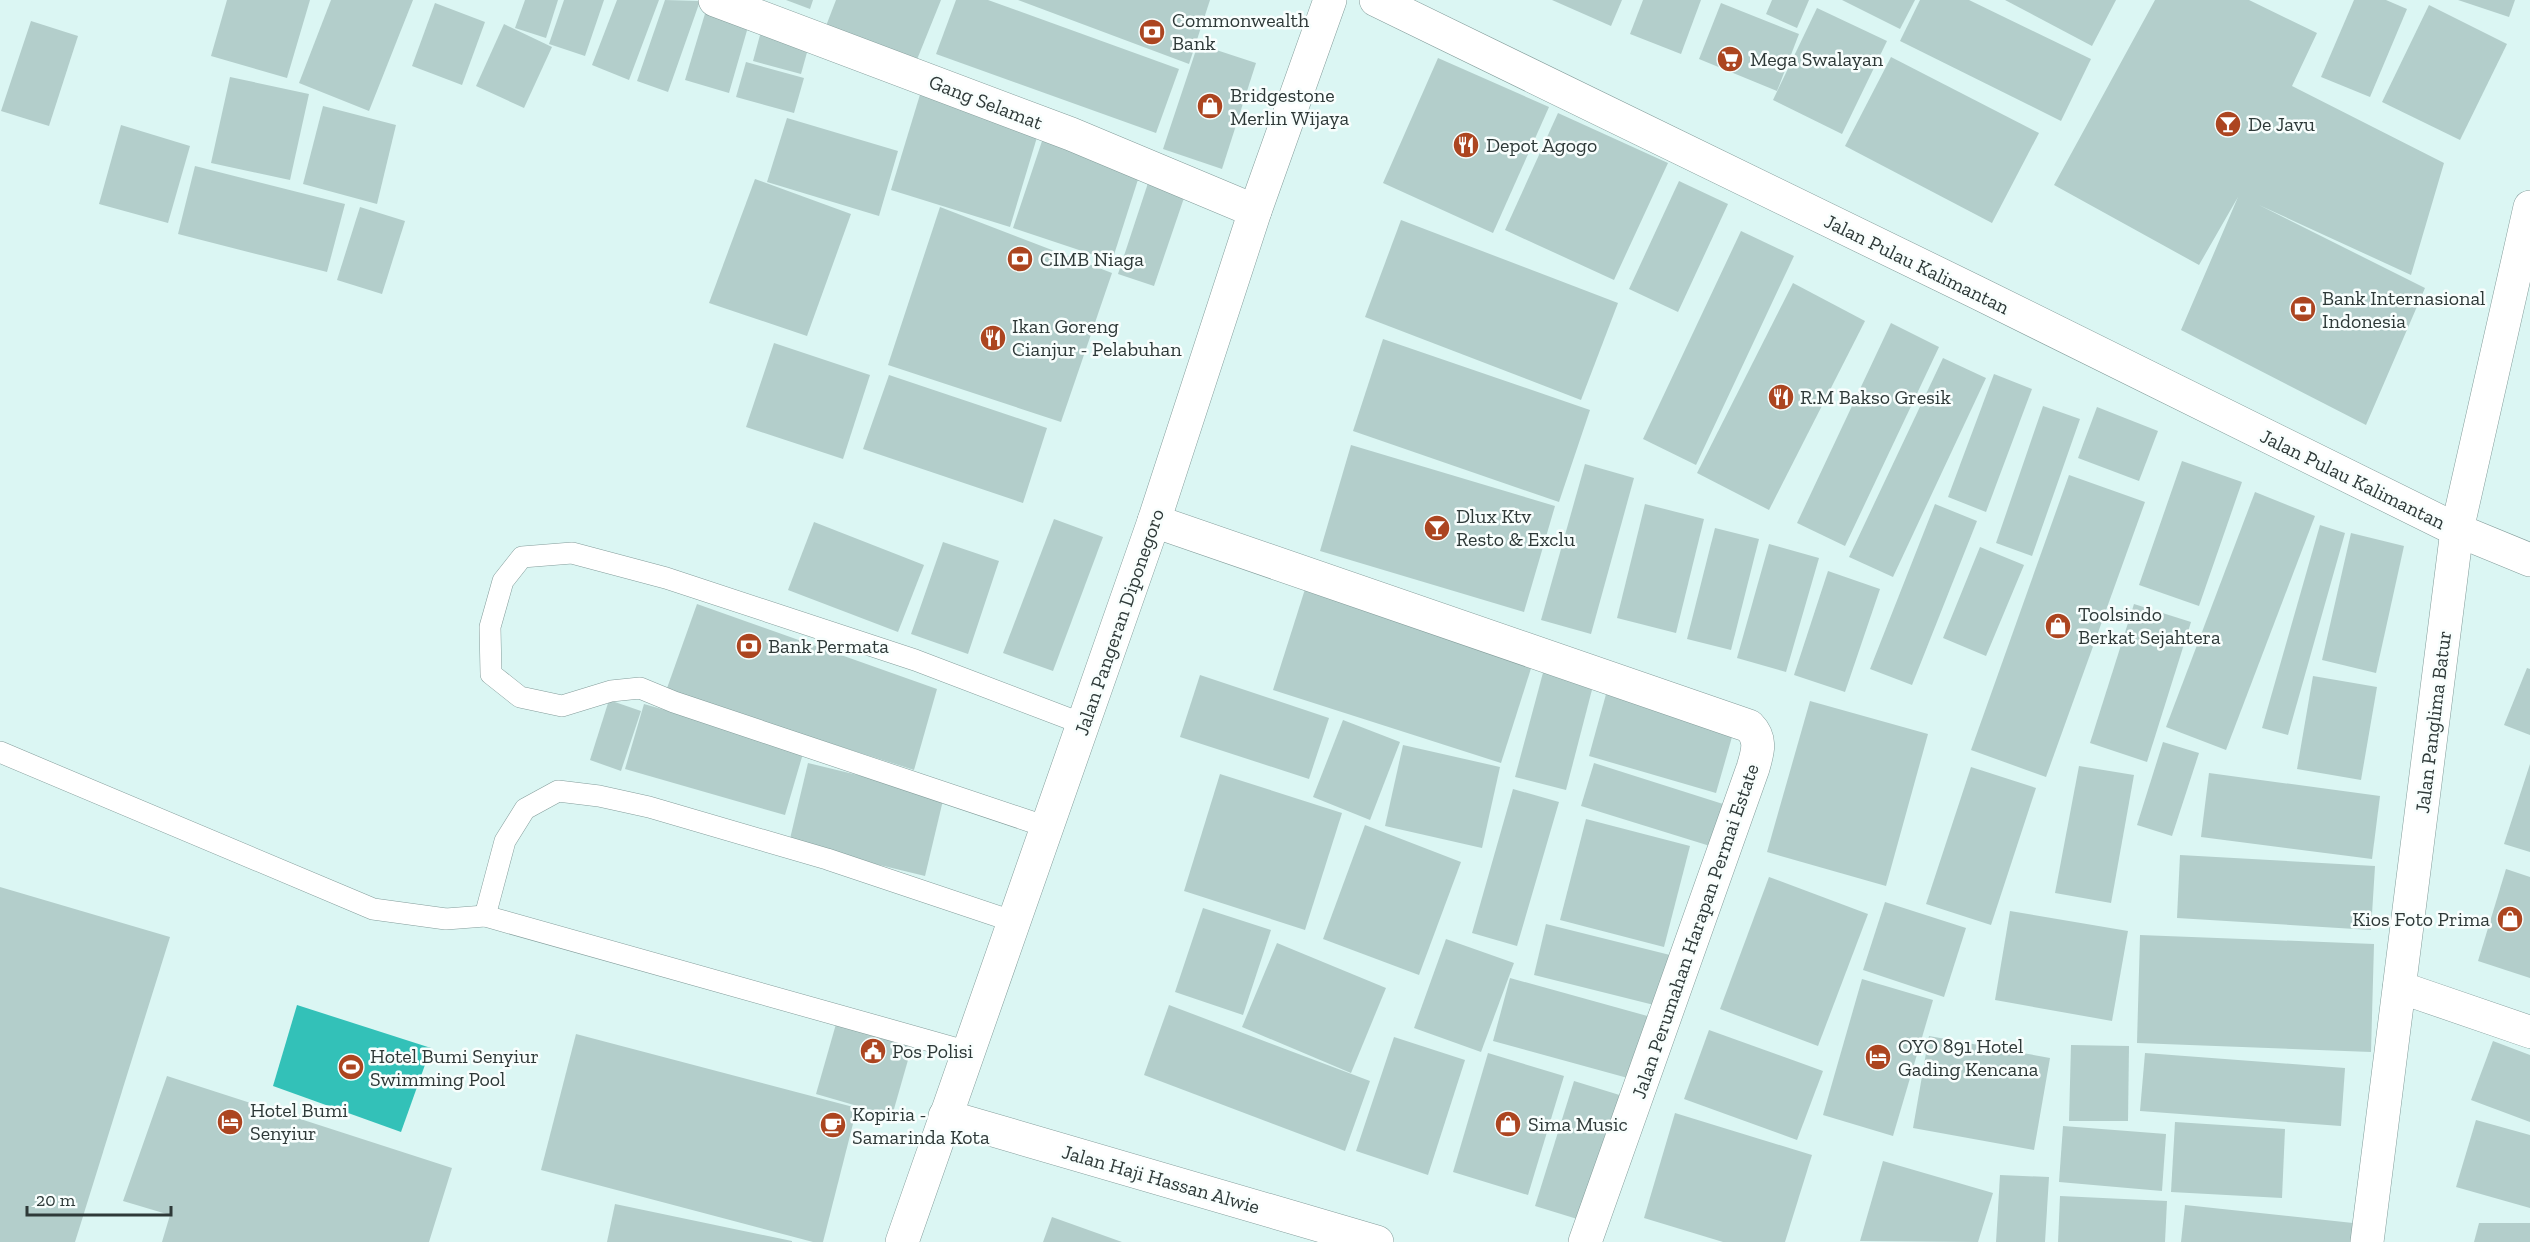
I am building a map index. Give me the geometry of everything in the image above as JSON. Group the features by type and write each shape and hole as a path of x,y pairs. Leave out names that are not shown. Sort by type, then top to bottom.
{"street":[{"name":"Gang Selamat","path":"715,0 1071,134 1255,211"},
{"name":"Jalan Pangeran Diponegoro","path":"902,1242 1154,521 1255,211 1330,0"},
{"name":"Jalan Pulau Kalimantan","path":"1376,0 1976,292 2457,530 2530,560"},
{"name":"Jalan Panglima Batur","path":"2367,1242 2457,530 2530,207"},
{"name":"Jalan Perumahan Harapan Permai Estate","path":"1154,521 1749,726 1757,734 1759,750 1585,1242"},
{"path":"2399,987 2530,1032"},
{"name":"Jalan Haji Hassan Alwie","path":"945,1116 1377,1242"}],"lane":[{"path":"1047,827 674,702 640,688 611,691 562,706 520,697 491,674 490,627 502,581 522,557 572,553 666,578 915,660 1083,724"},
{"path":"0,752 373,909 446,920 485,916 969,1052"},
{"path":"485,916 505,841 525,809 558,791 599,796 649,807 827,859 1015,922"}],"water":[{"name":"Hotel Bumi Senyiur Swimming Pool","path":"297,1005 431,1048 401,1132 273,1086"}],"building":[{"path":"227,0 310,0 287,78 211,56"},
{"path":"331,0 413,0 369,111 299,83"},
{"path":"525,0 558,0 546,38 515,28"},
{"path":"564,0 604,0 585,56 549,44"},
{"path":"617,0 659,0 629,80 592,65"},
{"path":"665,0 700,1 668,92 637,81"},
{"path":"786,0 813,0 810,9"},
{"path":"836,0 941,0 916,62 826,26"},
{"path":"956,0 988,0 1179,69 1156,133 936,54"},
{"name":"Commonwealth Bank","path":"1018,0 1210,0 1189,64"},
{"path":"1552,0 1622,0 1611,26"},
{"path":"1643,0 1701,0 1681,54 1630,34"},
{"path":"1772,0 1809,0 1797,28 1766,14"},
{"path":"1842,0 1915,0 1900,29"},
{"path":"1920,0 1969,0 2091,59 2061,121 1900,41"},
{"path":"2005,0 2116,0 2092,46"},
{"name":"De Javu","path":"2155,0 2249,0 2317,33 2292,86 2444,163 2411,275 2259,205 2425,288 2366,425 2181,330 2238,197 2199,265 2054,185"},
{"path":"2354,0 2386,0 2407,9 2370,97 2321,77"},
{"path":"2458,0 2515,0 2509,17"},
{"path":"435,3 485,22 462,85 412,66"},
{"path":"1721,3 1799,34 1777,91 1699,59"},
{"path":"2429,5 2507,44 2460,140 2382,102"},
{"path":"707,7 750,20 729,93 685,80"},
{"path":"1817,8 1887,41 1842,134 1773,100"},
{"path":"31,21 78,36 49,126 1,111"},
{"path":"504,24 552,47 524,108 476,86"},
{"path":"763,24 811,38 801,74 753,61"},
{"name":"Bridgestone Merlin Wijaya","path":"1198,44 1256,63 1222,169 1163,149"},
{"path":"1891,57 2039,133 1992,223 1845,146"},
{"name":"Depot Agogo","path":"1438,58 1549,107 1493,233 1383,183"},
{"path":"746,62 804,78 794,113 736,97"},
{"path":"230,77 309,94 290,180 211,163"},
{"path":"922,88 1041,124 1010,227 891,190"},
{"path":"323,106 396,125 377,204 303,184"},
{"path":"1558,113 1668,163 1614,280 1505,230"},
{"path":"787,118 898,151 879,216 767,182"},
{"path":"121,125 190,146 168,223 99,204"},
{"path":"1044,135 1142,167 1112,261 1013,228"},
{"path":"195,166 345,204 327,272 178,234"},
{"path":"755,179 851,214 807,336 709,303"},
{"path":"1679,181 1728,204 1678,312 1629,289"},
{"path":"1148,183 1185,195 1154,286 1118,274"},
{"path":"360,207 405,221 382,294 337,280"},
{"name":"Ikan Goreng Cianjur - Pelabuhan","path":"940,207 1112,273 1061,422 888,365"},
{"path":"1401,220 1618,303 1581,400 1365,317"},
{"path":"1741,231 1794,256 1696,465 1643,439"},
{"name":"R.M Bakso Gresik","path":"1793,283 1865,321 1769,510 1697,473"},
{"path":"1891,323 1939,347 1845,546 1797,523"},
{"path":"1383,339 1590,410 1559,502 1353,431"},
{"path":"774,343 870,375 843,459 746,427"},
{"path":"1943,358 1986,378 1893,577 1849,557"},
{"path":"1994,374 2032,389 1986,512 1948,497"},
{"path":"889,375 1047,428 1023,503 863,449"},
{"path":"2043,406 2080,419 2032,556 1996,543"},
{"path":"2097,407 2158,431 2139,481 2078,458"},
{"name":"Dlux Ktv Resto & Exclu","path":"1351,445 1555,506 1524,612 1320,551"},
{"path":"2182,461 2242,482 2199,606 2139,585"},
{"path":"1585,464 1634,478 1591,634 1541,620"},
{"name":"Toolsindo Berkat Sejahtera","path":"2069,475 2145,502 2046,777 1971,750"},
{"path":"2255,492 2315,516 2226,750 2166,727"},
{"path":"1645,504 1704,519 1676,633 1617,618"},
{"path":"1935,504 1977,521 1912,685 1870,669"},
{"path":"1054,519 1103,537 1053,671 1003,653"},
{"path":"814,522 924,565 898,632 788,590"},
{"path":"2320,525 2345,533 2288,735 2262,728"},
{"path":"1715,528 1759,539 1731,650 1687,639"},
{"path":"2351,533 2404,546 2376,673 2322,660"},
{"path":"943,542 999,561 968,654 911,634"},
{"path":"1769,544 1819,558 1786,672 1737,658"},
{"path":"1980,547 2024,565 1986,656 1943,638"},
{"path":"1828,571 1880,589 1845,692 1794,675"},
{"path":"1306,586 1534,659 1501,763 1273,690"},
{"name":"Bank Permata","path":"697,604 937,689 914,770 666,691"},
{"path":"2134,604 2191,622 2147,762 2090,743"},
{"path":"2527,668 2530,669 2530,735 2504,725"},
{"path":"1544,669 1594,682 1566,790 1515,777"},
{"path":"1200,675 1329,718 1309,779 1180,737"},
{"path":"2313,676 2377,687 2361,780 2297,769"},
{"path":"1608,687 1736,723 1716,793 1589,756"},
{"path":"609,700 641,711 621,771 590,760"},
{"path":"1810,701 1928,734 1886,886 1767,852"},
{"path":"644,704 804,750 785,815 625,769"},
{"path":"1343,720 1400,742 1370,820 1313,797"},
{"path":"2163,742 2199,753 2172,836 2137,825"},
{"path":"1403,745 1500,767 1482,848 1385,826"},
{"path":"808,763 944,796 925,876 789,843"},
{"path":"1594,763 1723,804 1710,846 1581,806"},
{"path":"2530,764 2530,852 2504,844"},
{"path":"2079,766 2134,775 2111,903 2055,893"},
{"path":"1971,767 2036,788 1991,925 1926,904"},
{"path":"2209,773 2380,796 2372,859 2201,837"},
{"path":"1220,774 1342,813 1305,930 1184,891"},
{"path":"1513,789 1559,802 1517,946 1472,933"},
{"path":"1586,819 1690,846 1664,947 1560,920"},
{"path":"1365,825 1461,862 1419,975 1323,939"},
{"path":"2180,855 2375,866 2371,930 2177,918"},
{"name":"Kios Foto Prima","path":"2506,869 2530,877 2530,978 2478,961"},
{"path":"1769,877 1868,914 1818,1046 1720,1009"},
{"path":"0,887 170,937 75,1242 0,1242"},
{"path":"1885,902 1966,928 1944,997 1863,970"},
{"path":"1203,908 1271,930 1243,1015 1175,992"},
{"path":"2010,911 2128,931 2112,1021 1995,1000"},
{"path":"1546,924 1670,955 1658,1006 1534,975"},
{"path":"2140,935 2374,944 2371,1052 2137,1043"},
{"path":"1446,939 1514,963 1481,1052 1414,1028"},
{"path":"1277,943 1386,988 1351,1073 1242,1027"},
{"path":"1510,978 1651,1017 1635,1080 1493,1041"},
{"name":"OYO 891 Hotel Gading Kencana","path":"1862,979 1933,1000 1893,1136 1823,1115"},
{"path":"1169,1005 1370,1081 1345,1151 1144,1075"},
{"name":"Pos Polisi","path":"838,1017 914,1039 892,1116 816,1094"},
{"path":"1709,1030 1823,1071 1797,1140 1684,1099"},
{"path":"576,1034 857,1108 823,1242 813,1242 541,1170"},
{"path":"1929,1036 2050,1058 2034,1150 1913,1128"},
{"path":"1394,1037 1465,1060 1428,1175 1356,1151"},
{"path":"2493,1041 2530,1055 2530,1122 2471,1100"},
{"path":"2071,1045 2129,1046 2128,1121 2069,1121"},
{"name":"Sima Music","path":"1488,1053 1564,1076 1528,1195 1453,1172"},
{"path":"2145,1053 2345,1068 2341,1126 2140,1111"},
{"name":"Hotel Bumi Senyiur","path":"167,1076 452,1168 429,1242 162,1242 170,1215 123,1201"},
{"path":"1574,1081 1626,1097 1587,1222 1535,1206"},
{"path":"1675,1113 1812,1155 1785,1242 1723,1242 1644,1218"},
{"path":"2476,1120 2530,1135 2530,1208 2456,1187"},
{"path":"2175,1122 2285,1129 2282,1198 2171,1192"},
{"path":"2063,1126 2166,1134 2162,1191 2059,1182"},
{"path":"1883,1161 1993,1193 1978,1242 1860,1241"},
{"path":"2000,1175 2049,1177 2045,1242 1996,1242"},
{"path":"2060,1196 2167,1201 2165,1242 2058,1242"},
{"path":"615,1204 792,1241 792,1242 607,1242"},
{"path":"2185,1205 2353,1223 2351,1242 2181,1242"},
{"path":"1052,1217 1122,1242 1043,1242"},
{"path":"2479,1223 2530,1223 2530,1242 2474,1242"}],"place":[{"name":"Commonwealth Bank","path":"1152,32"},
{"name":"Mega Swalayan","path":"1730,59"},
{"name":"Bridgestone Merlin Wijaya","path":"1210,106"},
{"name":"De Javu","path":"2228,124"},
{"name":"Depot Agogo","path":"1466,145"},
{"name":"CIMB Niaga","path":"1020,259"},
{"name":"Bank Internasional Indonesia","path":"2303,309"},
{"name":"Ikan Goreng Cianjur - Pelabuhan","path":"993,338"},
{"name":"R.M Bakso Gresik","path":"1781,397"},
{"name":"Dlux Ktv Resto & Exclu","path":"1437,528"},
{"name":"Toolsindo Berkat Sejahtera","path":"2058,626"},
{"name":"Bank Permata","path":"749,646"},
{"name":"Kios Foto Prima","path":"2510,919"},
{"name":"Pos Polisi","path":"873,1051"},
{"name":"OYO 891 Hotel Gading Kencana","path":"1878,1057"},
{"name":"Hotel Bumi Senyiur Swimming Pool","path":"351,1067"},
{"name":"Hotel Bumi Senyiur","path":"230,1122"},
{"name":"Sima Music","path":"1508,1124"},
{"name":"Kopiria - Samarinda Kota","path":"833,1125"}]}
